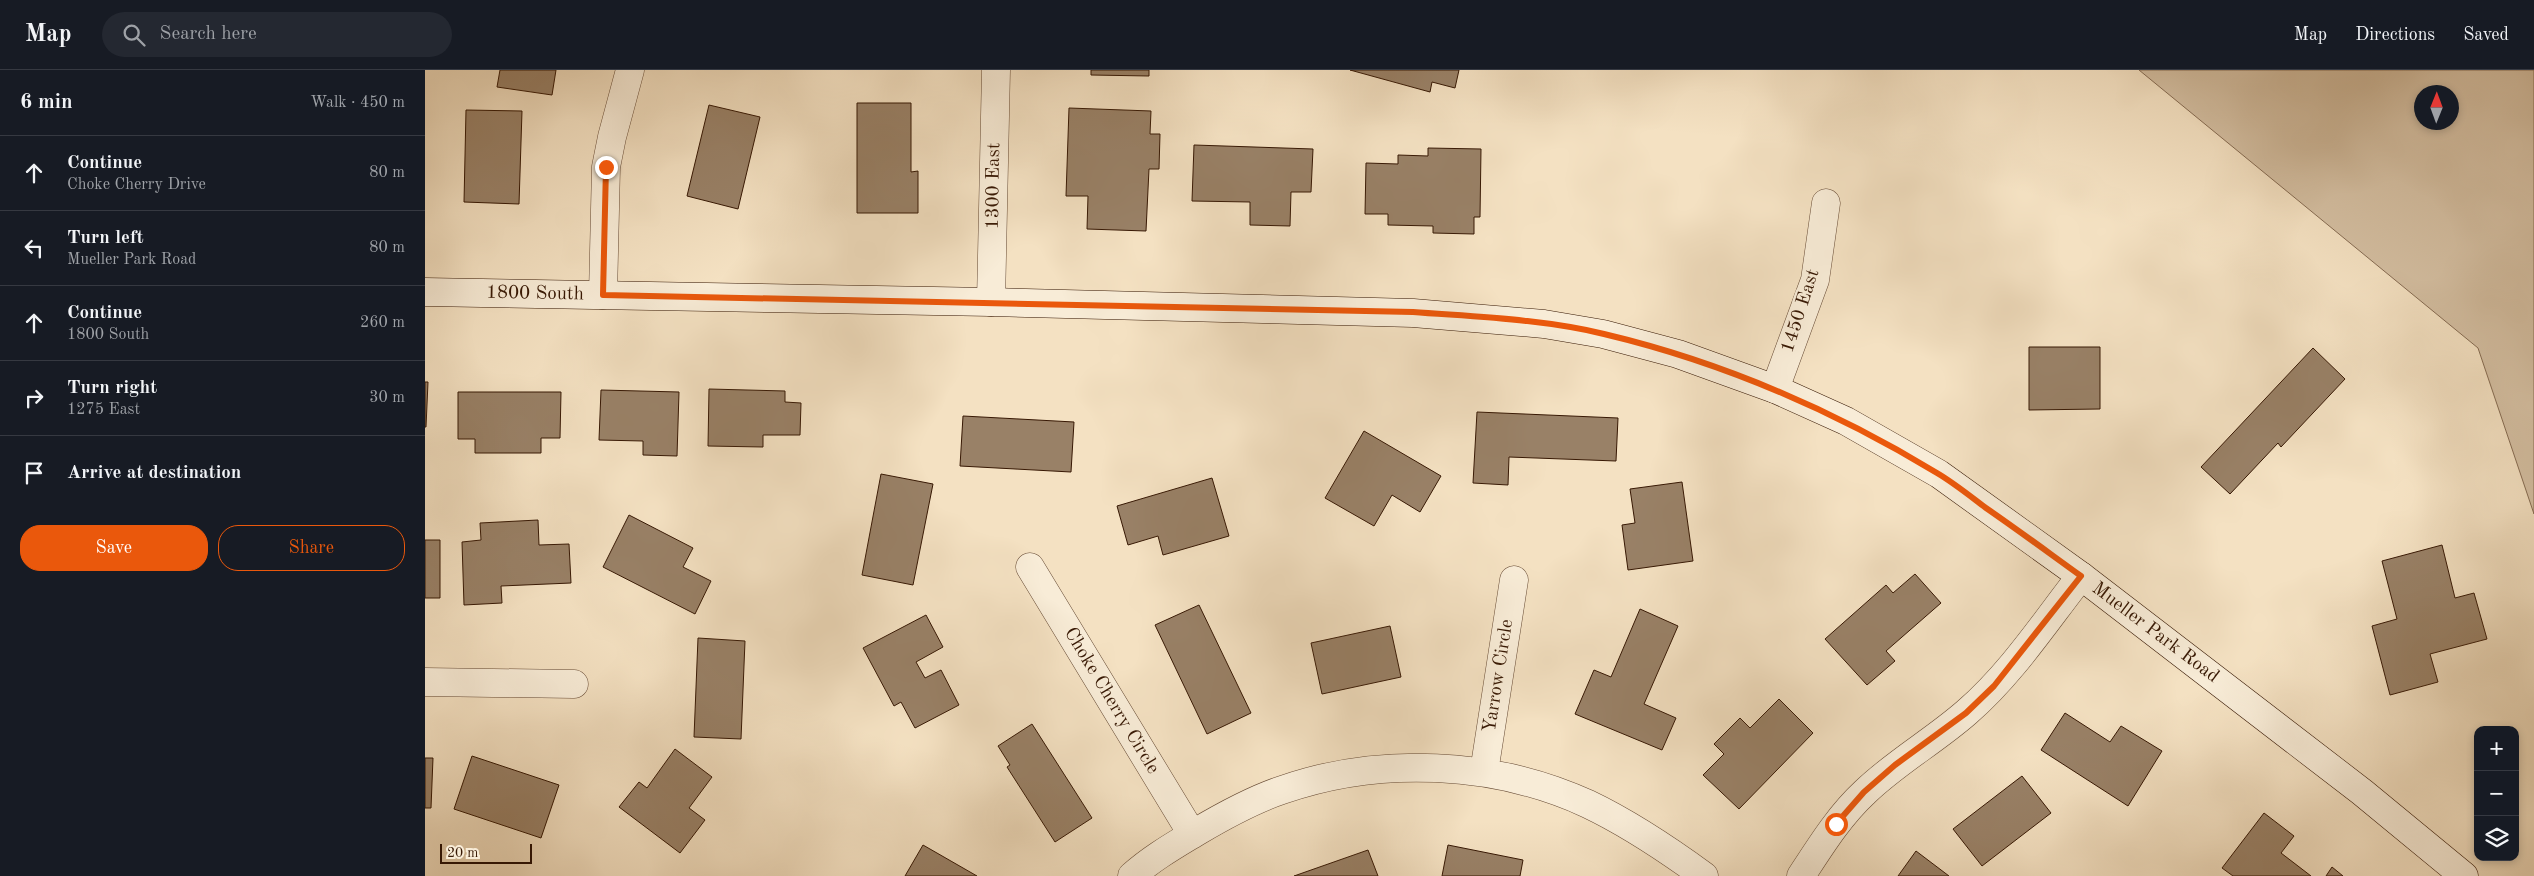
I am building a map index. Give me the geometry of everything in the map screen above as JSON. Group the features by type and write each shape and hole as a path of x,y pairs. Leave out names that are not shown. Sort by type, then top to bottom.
{"street":[{"path":"603,295 606,167 630,70"},
{"name":"1300 East","path":"991,302 996,70"},
{"name":"1450 East","path":"1775,389 1815,280 1826,203"},
{"name":"1800 South","path":"425,292 1413,312 1544,324 1603,334 1678,354 1775,389"},
{"name":"Mueller Park Road","path":"1775,389 1846,421 1939,474 2081,576 2362,792 2464,876"},
{"name":"Choke Cherry Circle","path":"1030,567 1192,834"},
{"path":"1801,876 1836,824 1864,792 1895,765 1966,713 1994,686 2081,576"},
{"name":"Yarrow Circle","path":"1484,772 1514,580"},
{"path":"425,682 574,684"},
{"path":"1132,876 1162,852 1236,808 1283,789 1331,776 1381,770 1432,767 1484,772 1536,785 1587,803 1632,826 1704,876"}],"shaded area":[{"path":"2139,70 2534,70 2534,514 2478,348"}],"building":[{"path":"500,70 556,70 552,95 497,87"},
{"path":"1091,70 1149,70 1149,76 1091,75"},
{"path":"1350,70 1459,70 1455,88 1432,82 1430,92"},
{"path":"857,103 911,103 911,172 918,171 918,213 857,213"},
{"path":"709,105 760,117 738,209 687,196"},
{"path":"1069,108 1151,111 1150,134 1160,134 1159,169 1149,169 1146,231 1087,229 1088,196 1066,196"},
{"path":"466,110 522,111 519,204 464,202"},
{"path":"1194,145 1313,149 1311,192 1291,192 1290,226 1250,225 1250,202 1192,201"},
{"path":"1428,148 1481,149 1480,217 1474,217 1474,234 1433,233 1433,226 1388,225 1388,214 1365,214 1366,163 1398,164 1398,155 1428,156"},
{"path":"2029,347 2100,347 2100,409 2029,410"},
{"path":"2313,348 2345,379 2281,447 2278,443 2230,494 2201,467"},
{"path":"425,382 428,382 426,427 425,427"},
{"path":"709,389 785,391 785,402 801,403 800,435 763,435 763,447 708,446"},
{"path":"601,390 679,392 677,456 643,455 643,441 599,440"},
{"path":"458,392 561,392 560,438 541,438 541,453 475,453 475,439 458,439"},
{"path":"1477,412 1618,418 1616,461 1509,457 1508,485 1473,483"},
{"path":"963,416 1074,422 1071,472 960,466"},
{"path":"1364,431 1441,476 1420,512 1392,495 1374,526 1325,498"},
{"path":"881,474 933,484 913,585 862,575"},
{"path":"1212,478 1229,536 1163,555 1158,536 1128,545 1117,506"},
{"path":"1682,482 1693,561 1628,570 1622,525 1635,523 1630,489"},
{"path":"629,515 693,548 683,567 711,581 695,614 603,567"},
{"path":"538,520 539,545 569,544 571,583 501,586 502,603 464,605 462,542 481,540 480,523"},
{"path":"425,540 440,540 440,598 425,598"},
{"path":"2442,545 2455,598 2474,593 2487,639 2430,654 2438,682 2390,695 2372,626 2397,619 2382,561"},
{"path":"1915,574 1941,603 1886,651 1895,661 1867,685 1825,639 1886,585 1893,593"},
{"path":"1199,605 1251,713 1207,734 1155,625"},
{"path":"1640,609 1678,626 1644,704 1676,718 1662,750 1575,714 1594,670 1611,677"},
{"path":"926,615 943,647 916,662 925,678 941,670 959,705 915,728 901,702 894,706 863,648"},
{"path":"1390,626 1401,677 1322,694 1311,643"},
{"path":"698,638 745,641 741,739 694,737"},
{"path":"1779,699 1813,733 1739,809 1703,775 1724,754 1714,744 1740,718 1750,728"},
{"path":"2065,713 2110,742 2121,726 2162,751 2128,806 2041,750"},
{"path":"1032,724 1092,818 1055,842 1007,767 1010,765 998,746"},
{"path":"675,749 712,777 689,808 705,820 680,853 619,807 639,782 647,788"},
{"path":"472,756 559,785 541,838 454,809"},
{"path":"425,758 433,758 431,808 425,808"},
{"path":"2022,776 2051,813 1982,866 1953,829"},
{"path":"2264,813 2294,836 2281,853 2311,876 2233,876 2222,868"},
{"path":"923,845 977,876 905,876"},
{"path":"1448,845 1523,860 1520,876 1442,876"},
{"path":"1368,850 1378,876 1294,876"},
{"path":"1916,851 1949,876 1898,876"},
{"path":"2332,867 2343,876 2326,876"}],"route":[{"path":"606,167 603,295 1413,312 1480,317 1544,324 1603,334 1678,354 1775,389 1846,421 1939,474 2081,576 1994,686 1966,713 1895,765 1864,792 1836,824"}]}
